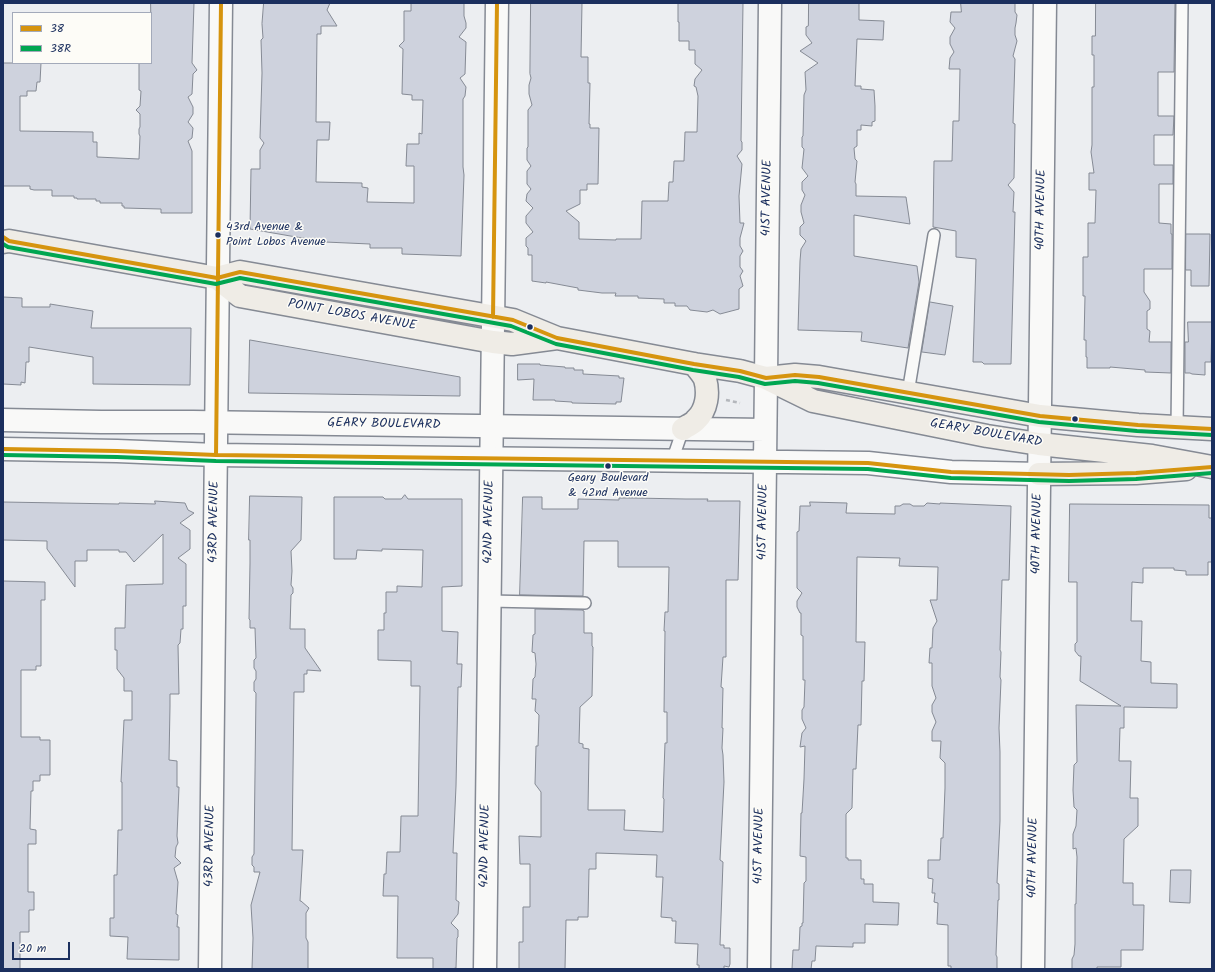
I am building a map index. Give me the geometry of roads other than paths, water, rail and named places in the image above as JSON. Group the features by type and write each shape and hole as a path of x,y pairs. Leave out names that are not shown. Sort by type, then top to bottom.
{"main road":[{"name":"POINT LOBOS AVENUE","path":"5,240 217,278 240,272 493,317"},
{"name":"POINT LOBOS AVENUE","path":"217,278 240,296 493,342"},
{"name":"GEARY BOULEVARD","path":"493,317 513,320 557,338 694,364 740,371 766,378 813,401 987,436 1039,444 1132,453 1212,467"},
{"name":"GEARY BOULEVARD","path":"493,342 512,344 557,338"},
{"path":"683,429 696,421 702,414 707,399 705,380 701,372 694,364"},
{"name":"GEARY BOULEVARD","path":"766,378 796,374 1040,416 1178,428 1212,429"},
{"path":"1039,474 1136,473 1212,467"}],"street":[{"name":"43RD AVENUE","path":"210,969 221,3"},
{"name":"42ND AVENUE","path":"484,969 497,3"},
{"name":"41ST AVENUE","path":"758,969 770,3"},
{"name":"40TH AVENUE","path":"1033,969 1045,3"},
{"name":"GEARY BOULEVARD","path":"3,420 765,430"},
{"path":"3,449 117,451 216,455 868,463 951,472 1039,474"}],"lane":[{"path":"1178,428 1182,3"},
{"path":"908,393 934,235"},
{"path":"672,461 683,429"},
{"path":"489,601 585,603"}],"place":[{"name":"43rd Avenue & Point Lobos Avenue","path":"218,235"},
{"name":"Geary Boulevard & 42nd Avenue","path":"608,466"}]}
